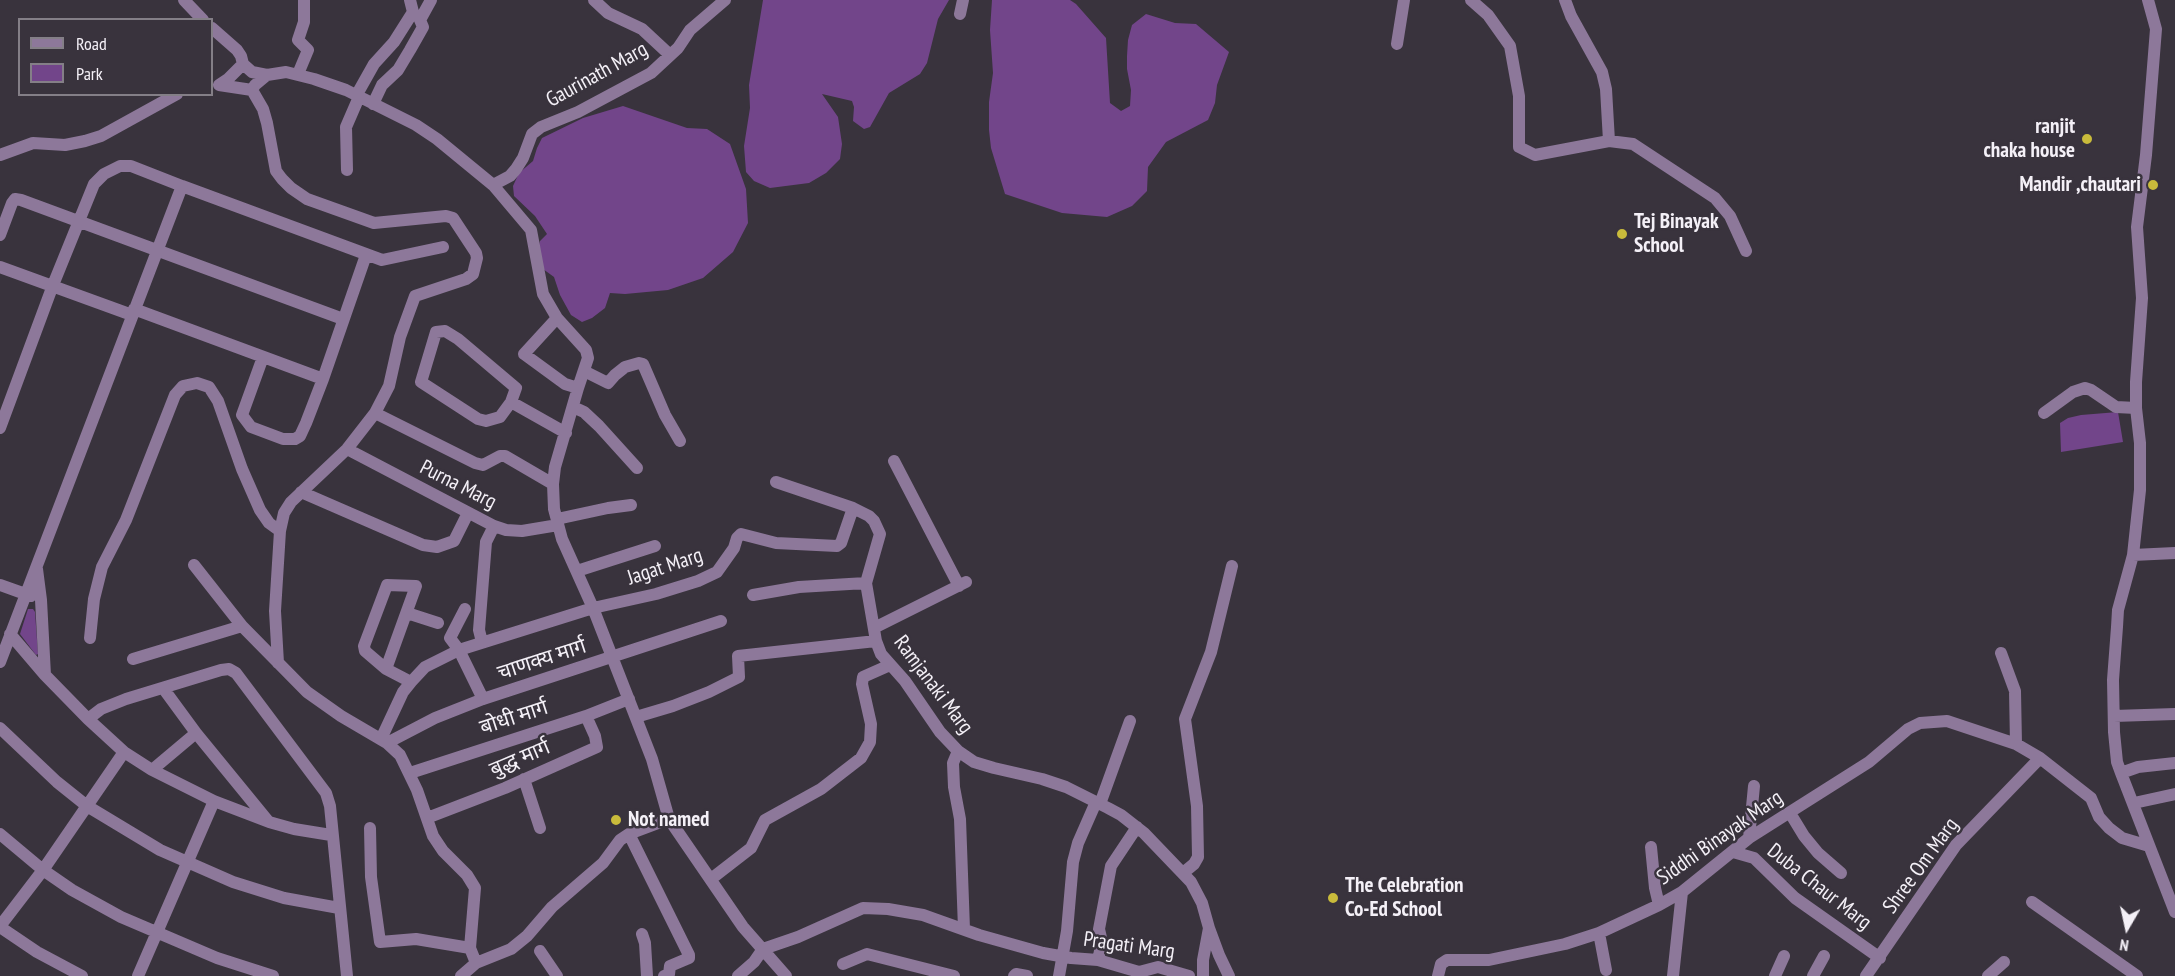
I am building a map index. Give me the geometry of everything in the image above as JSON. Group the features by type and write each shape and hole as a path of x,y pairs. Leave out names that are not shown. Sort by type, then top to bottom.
{"street":[{"path":"184,0 201,18"},
{"path":"298,75 308,50 298,40 304,22 304,0"},
{"path":"347,170 346,126 374,64 394,42 413,12 410,0"},
{"path":"373,104 382,85 398,70 423,27 420,20 431,0"},
{"path":"594,0 608,13 642,29 670,55"},
{"name":"Gaurinath Marg","path":"493,185 510,176 516,169 532,135 541,127 578,112 651,72 678,48 690,30 725,0"},
{"path":"960,14 963,0"},
{"path":"1397,44 1404,0"},
{"path":"1471,0 1488,15 1510,46 1519,96 1519,147 1535,155 1609,141 1633,144 1715,198 1730,216 1746,251"},
{"path":"1565,0 1571,16 1602,72 1606,89 1609,141"},
{"path":"2148,0 2156,29 2138,228 2142,298 2137,345 2136,408 2140,443 2140,478 2133,555 2118,610 2113,680 2114,716 2117,762 2175,912"},
{"path":"213,29 237,50 243,64 252,72 267,75 286,72 346,90 416,125 437,139 493,185 531,230 543,294 557,318 586,350 588,358 555,467 553,484 557,522 630,699 652,759 669,819 736,918 786,976"},
{"path":"215,85 228,79 243,64"},
{"path":"252,90 267,75"},
{"path":"215,85 252,90"},
{"path":"252,90 263,109 276,171 291,188 307,199 374,224 446,216 453,218 476,253 477,264 473,274 466,279 415,296 400,337 389,386 375,413 347,449 301,492 284,513 280,531 275,611 278,663"},
{"path":"0,155 33,143 65,145 101,136 173,96"},
{"path":"0,428 53,285 94,184 104,174 120,166 131,166 382,260 442,247"},
{"path":"0,662 182,186"},
{"path":"0,235 15,199 344,319"},
{"path":"264,357 243,408 242,416 251,427 290,441 300,436 323,379 366,255"},
{"path":"0,267 323,379"},
{"path":"557,318 524,354 565,384 578,388"},
{"path":"445,331 458,339 516,388 511,402 500,417 486,421 478,419 422,382 436,332 445,331"},
{"path":"584,371 608,383 625,367 643,364 665,416 680,441"},
{"path":"90,638 94,599 102,567 126,520 175,395 183,386 197,383 209,387 218,401 242,469 260,510 269,523 280,531"},
{"path":"2044,413 2073,392 2085,388 2116,407 2136,408"},
{"path":"511,402 566,433"},
{"path":"573,407 584,412 599,426 637,468"},
{"path":"375,413 475,463 483,465 500,456 505,456 553,484"},
{"name":"Purna Marg","path":"347,449 468,513 506,530 522,531 608,508 631,506"},
{"path":"636,717 709,692 739,677 738,656 875,634 962,584 894,461"},
{"name":"Ramjanaki Marg","path":"776,482 853,508 869,516 878,527 880,534 866,583 881,654 905,681 940,732 958,751 974,762 1066,787 1121,815 1137,827 1183,873 1198,892 1209,928 1205,943 1203,976"},
{"path":"301,492 423,545 437,547 454,541 468,513"},
{"name":"Jagat Marg","path":"384,741 404,692 411,682 425,667 459,650 593,608 656,594 698,581 717,572 734,548 736,538 741,534 776,543 837,546 841,543 853,508"},
{"path":"482,642 479,630 486,542 494,526"},
{"path":"577,571 655,546"},
{"path":"2133,555 2175,553"},
{"path":"194,565 242,626 307,692 323,705 384,741 400,754 410,773 438,844 467,875 475,888 470,948 476,963"},
{"path":"1183,873 1194,864 1198,857 1197,806 1185,719 1211,652 1232,566"},
{"path":"37,567 45,675"},
{"path":"753,595 799,587 866,583"},
{"path":"0,585 41,600"},
{"path":"386,669 416,586 387,585 364,646 365,651 386,669 411,682"},
{"path":"459,650 450,638 465,609"},
{"path":"406,613 438,623"},
{"name":"चाणक्य मार्ग","path":"384,741 483,699 721,621"},
{"path":"133,659 242,626"},
{"path":"10,634 45,675 88,719 124,752 152,770 214,801 269,822 331,835"},
{"name":"चाणक्य मार्ग","path":"459,650 483,699"},
{"path":"2001,653 2015,691 2016,744"},
{"path":"711,879 751,848 765,820 821,789 861,758 870,742 871,724 862,684 863,677 890,665"},
{"path":"88,719 101,709 221,670 229,669 236,674 301,761 320,782 330,806 331,835 347,976"},
{"path":"163,688 196,733 269,822"},
{"name":"बोधी मार्ग","path":"410,773 586,716 630,699"},
{"path":"2114,716 2175,714"},
{"name":"बुद्ध मार्ग","path":"427,818 597,747 586,716"},
{"path":"1059,976 1064,957 1073,862 1078,843 1098,803 1130,721"},
{"name":"Siddhi Binayak Marg","path":"1438,976 1442,963 1447,960 1489,960 1565,944 1599,933 1659,905 1682,892 1749,838 1869,762 1908,729 1920,723 1947,721 2016,744 2040,758 2091,798 2099,817 2122,838 2149,846"},
{"path":"0,728 57,782 87,806 134,836 186,863 256,890 284,898 339,908"},
{"path":"152,770 196,733"},
{"path":"958,751 953,763 954,787 960,819 964,929"},
{"path":"82,976 37,952 0,927 43,870 124,752"},
{"name":"Shree Om Marg","path":"1866,976 1956,845 2040,758"},
{"path":"2121,773 2138,767 2175,763"},
{"path":"524,779 540,828"},
{"path":"1749,838 1754,786"},
{"path":"2134,803 2175,794"},
{"path":"138,976 214,801"},
{"path":"1790,813 1818,853 1841,873"},
{"path":"460,976 476,963 504,952 527,936 552,907 589,876 620,840 629,834 669,819"},
{"path":"1098,960 1102,942 1099,929 1111,866 1137,827"},
{"path":"370,828 371,877 380,942 417,939 470,948"},
{"path":"0,834 43,870 72,890 121,917 238,971 273,976"},
{"path":"629,834 689,958 670,966 669,974 664,976"},
{"path":"1651,847 1659,905"},
{"name":"Duba Chaur Marg","path":"1733,852 1754,858 1795,898 1880,958"},
{"path":"1673,976 1682,892"},
{"path":"2032,902 2137,976"},
{"name":"Pragati Marg","path":"763,949 798,937 863,908 888,909 923,915 1005,943 1064,957 1098,960 1139,972 1158,967 1189,976"},
{"path":"1209,928 1229,976"},
{"path":"1599,933 1606,970"},
{"path":"641,941 647,976"},
{"path":"738,976 754,962 763,949"},
{"path":"540,951 557,976"},
{"path":"843,964 867,954 954,976"},
{"path":"1775,976 1784,956"},
{"path":"1813,976 1824,956"},
{"path":"1988,976 2004,962"},
{"path":"1014,976 1016,974 1027,976"}],"green space":[{"path":"763,0 949,0 938,19 927,63 920,74 889,93 870,127 864,129 853,121 852,101 822,94 838,117 842,144 840,159 826,173 809,183 770,188 754,181 746,172 744,146 750,108 749,85"},
{"path":"992,0 1070,0 1076,4 1106,38 1110,103 1121,111 1130,106 1131,90 1127,69 1128,40 1132,25 1146,14 1175,23 1196,24 1229,52 1208,120 1166,142 1148,167 1147,191 1132,206 1107,217 1062,213 1005,194 991,148 989,130 989,102 993,73 990,30"},
{"path":"623,106 687,128 707,129 730,144 746,189 748,223 733,252 703,278 668,290 610,293 605,308 582,322 571,315 560,295 554,277 543,269 537,254 540,241 547,234 535,216 514,196 513,186 519,173 533,161 542,138 583,118"},
{"path":"2118,412 2123,442 2061,452 2060,423 2068,418 2081,415"},
{"path":"28,609 33,609 35,612 38,654 36,655 20,634"}],"place":[{"name":"ranjit chaka house","path":"2087,139"},
{"name":"Mandir ,chautari","path":"2153,185"},
{"name":"Tej Binayak School","path":"1622,234"},
{"name":"Not named","path":"616,820"},
{"name":"The Celebration Co-Ed School","path":"1333,898"}]}
